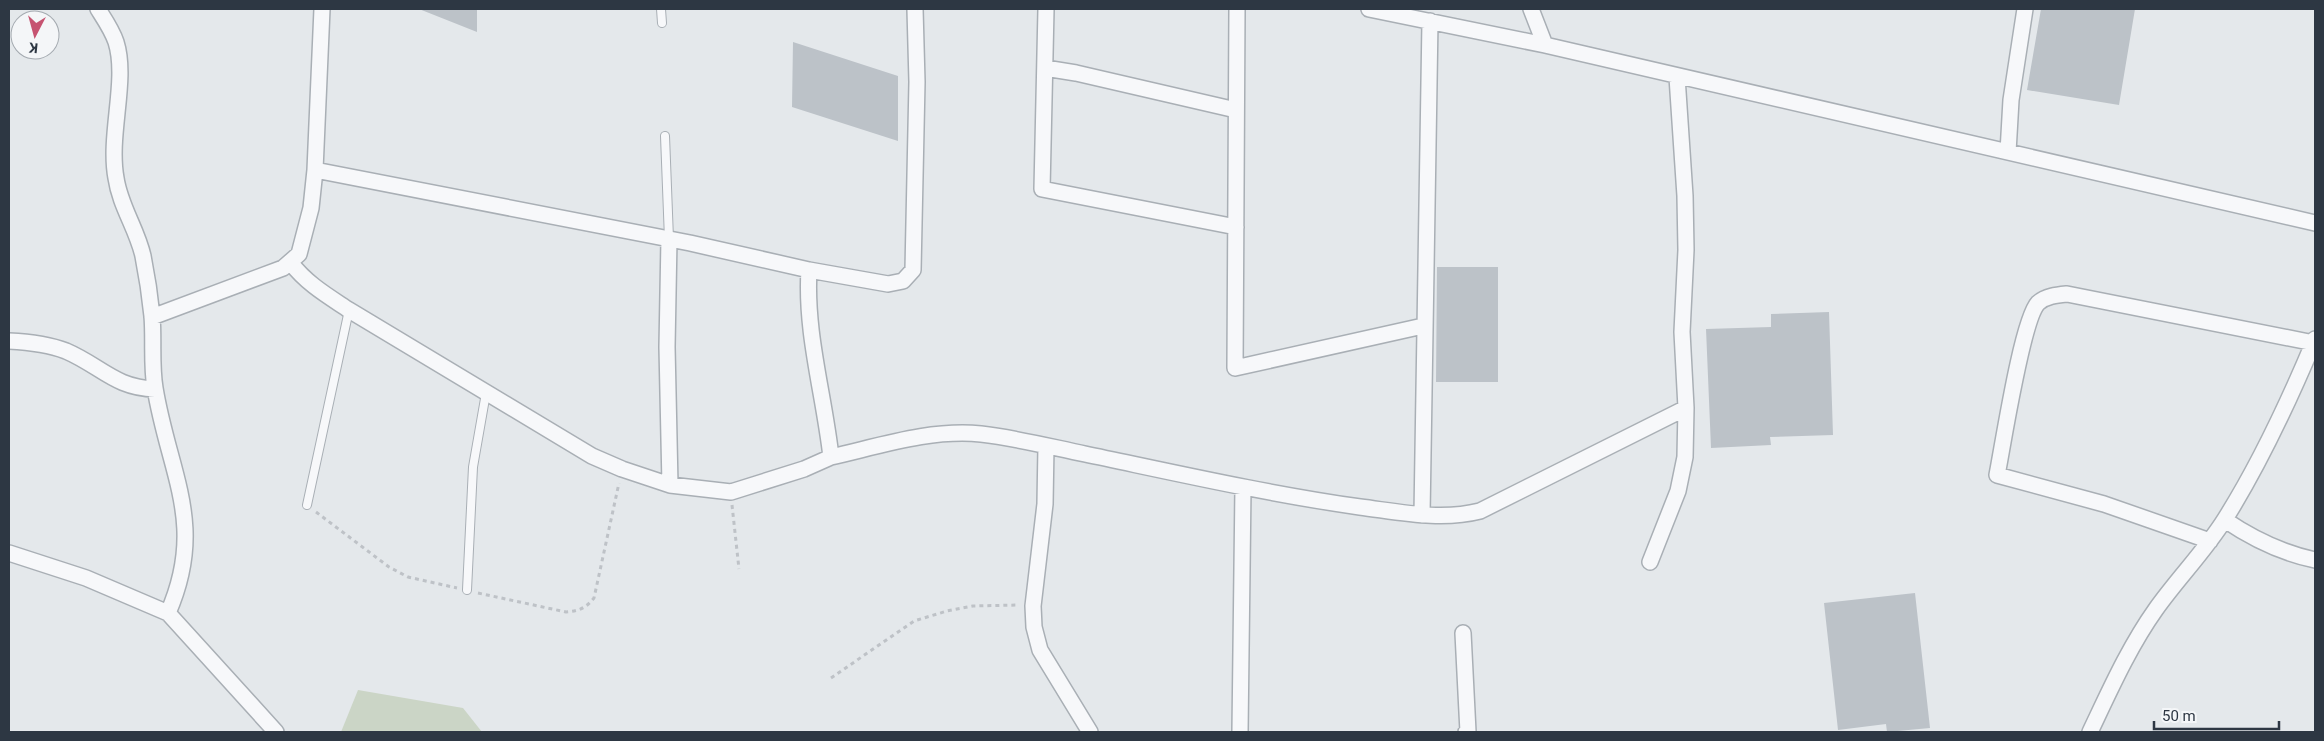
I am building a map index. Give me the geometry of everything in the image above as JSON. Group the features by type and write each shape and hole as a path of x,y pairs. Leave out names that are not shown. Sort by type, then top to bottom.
{"street":[{"path":"98,9 112,30 120,59 114,140 115,176 119,195 138,237 152,316 155,389 184,506 186,528 182,572 168,613"},
{"path":"152,316 284,268 299,254 303,245 310,208 314,170 322,9"},
{"path":"314,170 668,239 809,270 888,284 903,281 913,270 917,82 915,9"},
{"path":"1046,9 1042,189 1236,227"},
{"path":"1237,9 1234,368 1423,326"},
{"path":"1369,9 1545,46 1677,78 2315,223"},
{"path":"1531,9 1545,46"},
{"path":"2008,152 2011,100 2025,9"},
{"path":"1422,515 1423,326 1430,22"},
{"path":"1045,68 1076,73 1236,110"},
{"path":"1650,562 1678,492 1685,457 1686,408 1682,332 1686,250 1685,196 1677,78"},
{"path":"668,239 667,347 670,485"},
{"path":"291,263 301,276 314,287 349,310 592,456 622,469 670,485 731,492 804,469 831,457 919,437 946,433 980,434 1312,500 1422,515 1450,516 1480,511 1686,408"},
{"path":"809,270 808,308 810,332 826,414 831,457"},
{"path":"2090,732 2141,632 2157,608 2210,541 2225,520 2272,437 2314,341 2067,294 2045,298 2038,303 2032,312 2012,394 1997,475 2104,504 2210,541"},
{"path":"9,341 56,347 69,352 122,384 142,389 155,389"},
{"path":"1046,446 1044,522 1033,606 1034,627 1040,650 1090,732"},
{"path":"1240,732 1243,487"},
{"path":"2225,520 2264,543 2315,560"},
{"path":"9,553 86,578 168,613 276,732"},
{"path":"1463,633 1468,732 1466,732"}],"lane":[{"path":"661,9 662,23"},
{"path":"665,136 668,239"},
{"path":"307,505 349,310"},
{"path":"467,590 473,467 486,393"}],"path":[{"path":"307,505 389,567 408,576 430,583 566,612 579,611 588,606 594,598 622,469"},
{"path":"731,492 739,569"},
{"path":"831,678 914,621 947,611 973,606 998,604 1033,606"}],"green space":[{"path":"358,690 463,708 482,732 341,732"}],"building":[{"path":"419,9 477,9 477,32"},
{"path":"2041,9 2135,9 2119,105 2027,90"},
{"path":"793,42 898,76 898,141 792,107"},
{"path":"1437,267 1498,267 1498,382 1436,382"},
{"path":"1829,312 1833,435 1770,437 1771,445 1711,448 1706,329 1771,327 1771,314"},
{"path":"1915,593 1930,728 1887,732 1886,724 1838,730 1824,603"}]}
